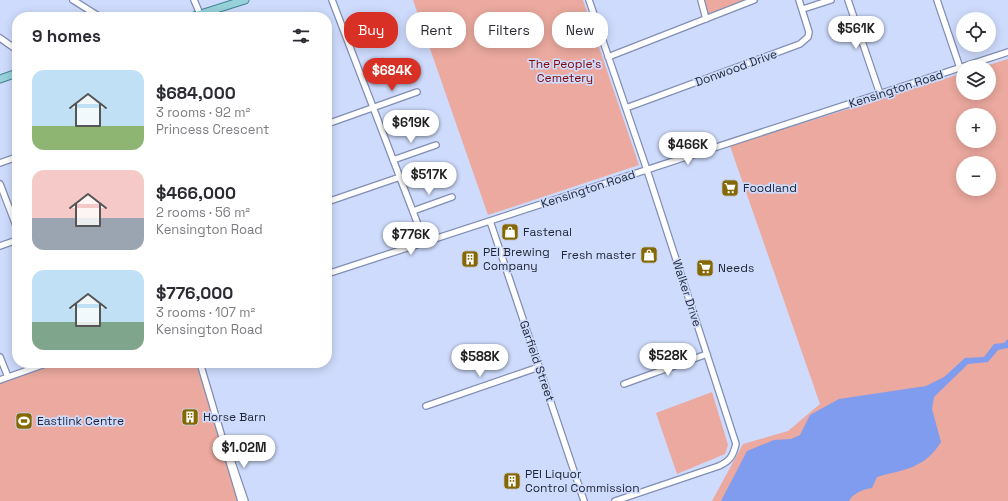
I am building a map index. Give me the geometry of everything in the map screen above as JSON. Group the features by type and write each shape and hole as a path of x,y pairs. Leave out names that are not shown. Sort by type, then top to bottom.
{"main road":[{"path":"215,12 245,0"},
{"path":"0,79 12,75"}],"street":[{"path":"73,0 92,12"},
{"path":"194,0 199,12"},
{"path":"332,0 425,243"},
{"name":"Walker Drive","path":"589,0 647,170 736,444 734,454 728,462 615,501"},
{"path":"701,0 706,19"},
{"path":"608,57 754,0"},
{"name":"Donwood Drive","path":"626,108 800,44 808,37 809,32 799,0"},
{"path":"803,9 831,0"},
{"path":"848,0 880,94"},
{"path":"937,0 957,60"},
{"path":"0,38 12,46"},
{"name":"Kensington Road","path":"984,60 1008,52"},
{"name":"Kensington Road","path":"332,272 956,69"},
{"path":"332,122 417,92"},
{"path":"393,160 436,145"},
{"path":"0,164 12,160"},
{"path":"332,200 400,177"},
{"path":"0,184 12,215"},
{"path":"413,211 452,197"},
{"name":"Garfield Street","path":"490,221 584,501"},
{"path":"0,246 12,242"},
{"path":"624,384 707,354"},
{"path":"0,357 8,377"},
{"path":"426,406 539,367"},
{"path":"0,380 34,368"},
{"path":"201,368 229,466 241,501"},
{"path":"224,444 245,501"}],"green space":[{"name":"The People's Cemetery","path":"413,0 583,0 587,12 552,12 552,48 599,48 639,165 488,215 430,48 466,48 466,12 417,12"},
{"path":"703,0 749,0 708,16"},
{"path":"1008,59 1008,501 712,501 743,444 788,431 820,404 730,146 956,75 956,100 996,100 996,63"},
{"path":"45,368 197,368 238,501 0,501 0,383"},
{"path":"712,392 728,445 725,454 677,474 656,413"}],"water":[{"path":"1008,339 1008,348 998,350 988,362 968,364 934,397 932,409 941,442 935,451 921,463 905,470 877,477 872,488 859,492 849,501 721,501 747,451 774,440 791,439 800,435 810,415 839,399 926,386 944,377 965,358 984,357 994,344 1004,343"}],"place":[{"name":"Foodland","path":"730,188"},
{"name":"Fastenal","path":"510,232"},
{"name":"Fresh master","path":"649,255"},
{"name":"PEI Brewing Company","path":"470,259"},
{"name":"Needs","path":"705,268"},
{"name":"Horse Barn","path":"190,417"},
{"name":"Eastlink Centre","path":"24,421"},
{"name":"PEI Liquor Control Commission","path":"512,481"}]}
